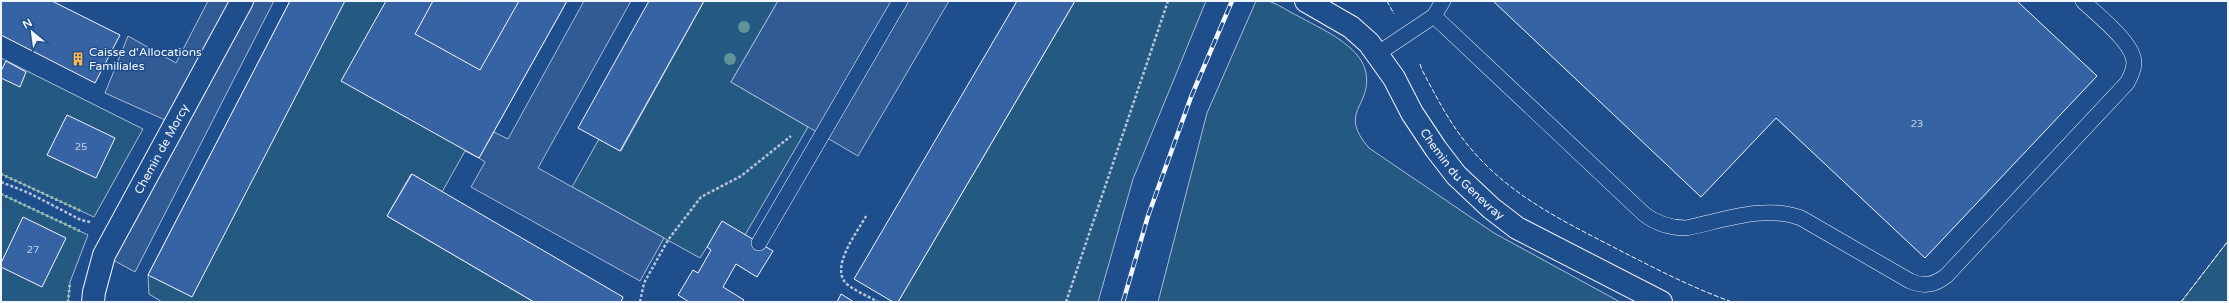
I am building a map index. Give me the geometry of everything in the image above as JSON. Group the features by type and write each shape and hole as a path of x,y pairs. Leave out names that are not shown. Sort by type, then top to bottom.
{"street":[{"name":"Chemin de Morcy","path":"93,302 94,292 104,256 118,227 242,1"},
{"name":"Chemin du Genevray","path":"1306,1 1351,26 1378,54 1436,149 1456,175 1491,208 1517,228 1661,302"}],"lane":[{"path":"759,243 900,1"},
{"path":"1378,54 1434,16 1443,1"},
{"path":"1434,16 1644,214 1654,221 1675,228 1686,228 1762,213 1788,213 1801,218 1910,281 1924,285 1939,281 1946,276 2127,83 2132,73 2134,62 2132,51 2125,42 2083,1"}],"path":[{"path":"1066,302 1168,1"},
{"path":"640,302 644,283 668,240 701,197 741,176 793,134"},
{"path":"1,182 29,193 80,220 118,227"},
{"path":"866,216 840,262 840,274 847,284 878,302"}],"shaded area":[{"path":"208,1 274,1 135,272 104,255 174,124 105,93 128,36 176,63"},
{"path":"290,1 567,1 479,158 465,151 442,192 411,174 387,216 534,302 162,302 149,294 148,275"},
{"path":"584,1 631,1 538,168 664,238 640,281 471,187 485,162 479,158 494,132 508,139"},
{"path":"704,1 778,1 731,82 808,127 745,235 707,247 700,258 572,187 599,139 621,151"},
{"path":"778,1 949,1 858,156 731,82"},
{"path":"1075,1 1206,1 1133,179 1098,302 898,302"},
{"path":"1256,1 1267,1 1278,5 1338,38 1356,54 1363,63 1367,84 1358,109 1356,125 1360,136 1369,148 1494,233 1620,302 1158,302 1207,113"},
{"path":"1,58 143,129 94,217 1,174"},
{"path":"1,194 88,235 70,282 68,302 1,302"},
{"path":"2228,241 2228,302 2181,302"}],"building":[{"name":"Caisse d'Allocations Familiales","path":"1,1 52,1 120,35 95,83 1,35"},
{"path":"290,1 345,1 192,297 148,275"},
{"path":"386,1 567,1 479,158 341,81"},
{"path":"433,1 519,1 480,70 415,34"},
{"path":"649,1 704,1 620,151 578,128"},
{"path":"1017,1 1075,1 898,302 893,302 854,279"},
{"path":"1493,1 2017,1 2097,76 1925,258 1776,118 1701,197"},
{"path":"6,61 26,72 20,87 1,78 1,71"},
{"path":"67,115 115,138 96,178 47,155"},
{"path":"412,174 623,297 621,302 534,302 387,216"},
{"path":"23,217 66,238 42,287 1,267 1,263"},
{"path":"722,221 773,251 757,277 736,264 723,287 744,300 742,302 689,302 678,295 693,270 698,273 711,250 707,247"},
{"path":"841,294 854,302 837,302"}],"railway":[{"path":"1123,302 1148,216 1191,97 1232,1"}],"hedge":[{"path":"1,174 81,211"},
{"path":"1,194 82,232"},
{"path":"68,302 70,282"}],"fence":[{"path":"1387,1 1394,14"},
{"path":"1420,64 1439,101 1464,141 1504,182 1540,207 1579,229 1675,278 1732,302"},
{"path":"2181,302 2228,241"}],"place":[{"name":"Caisse d'Allocations Familiales","path":"78,59"}]}
